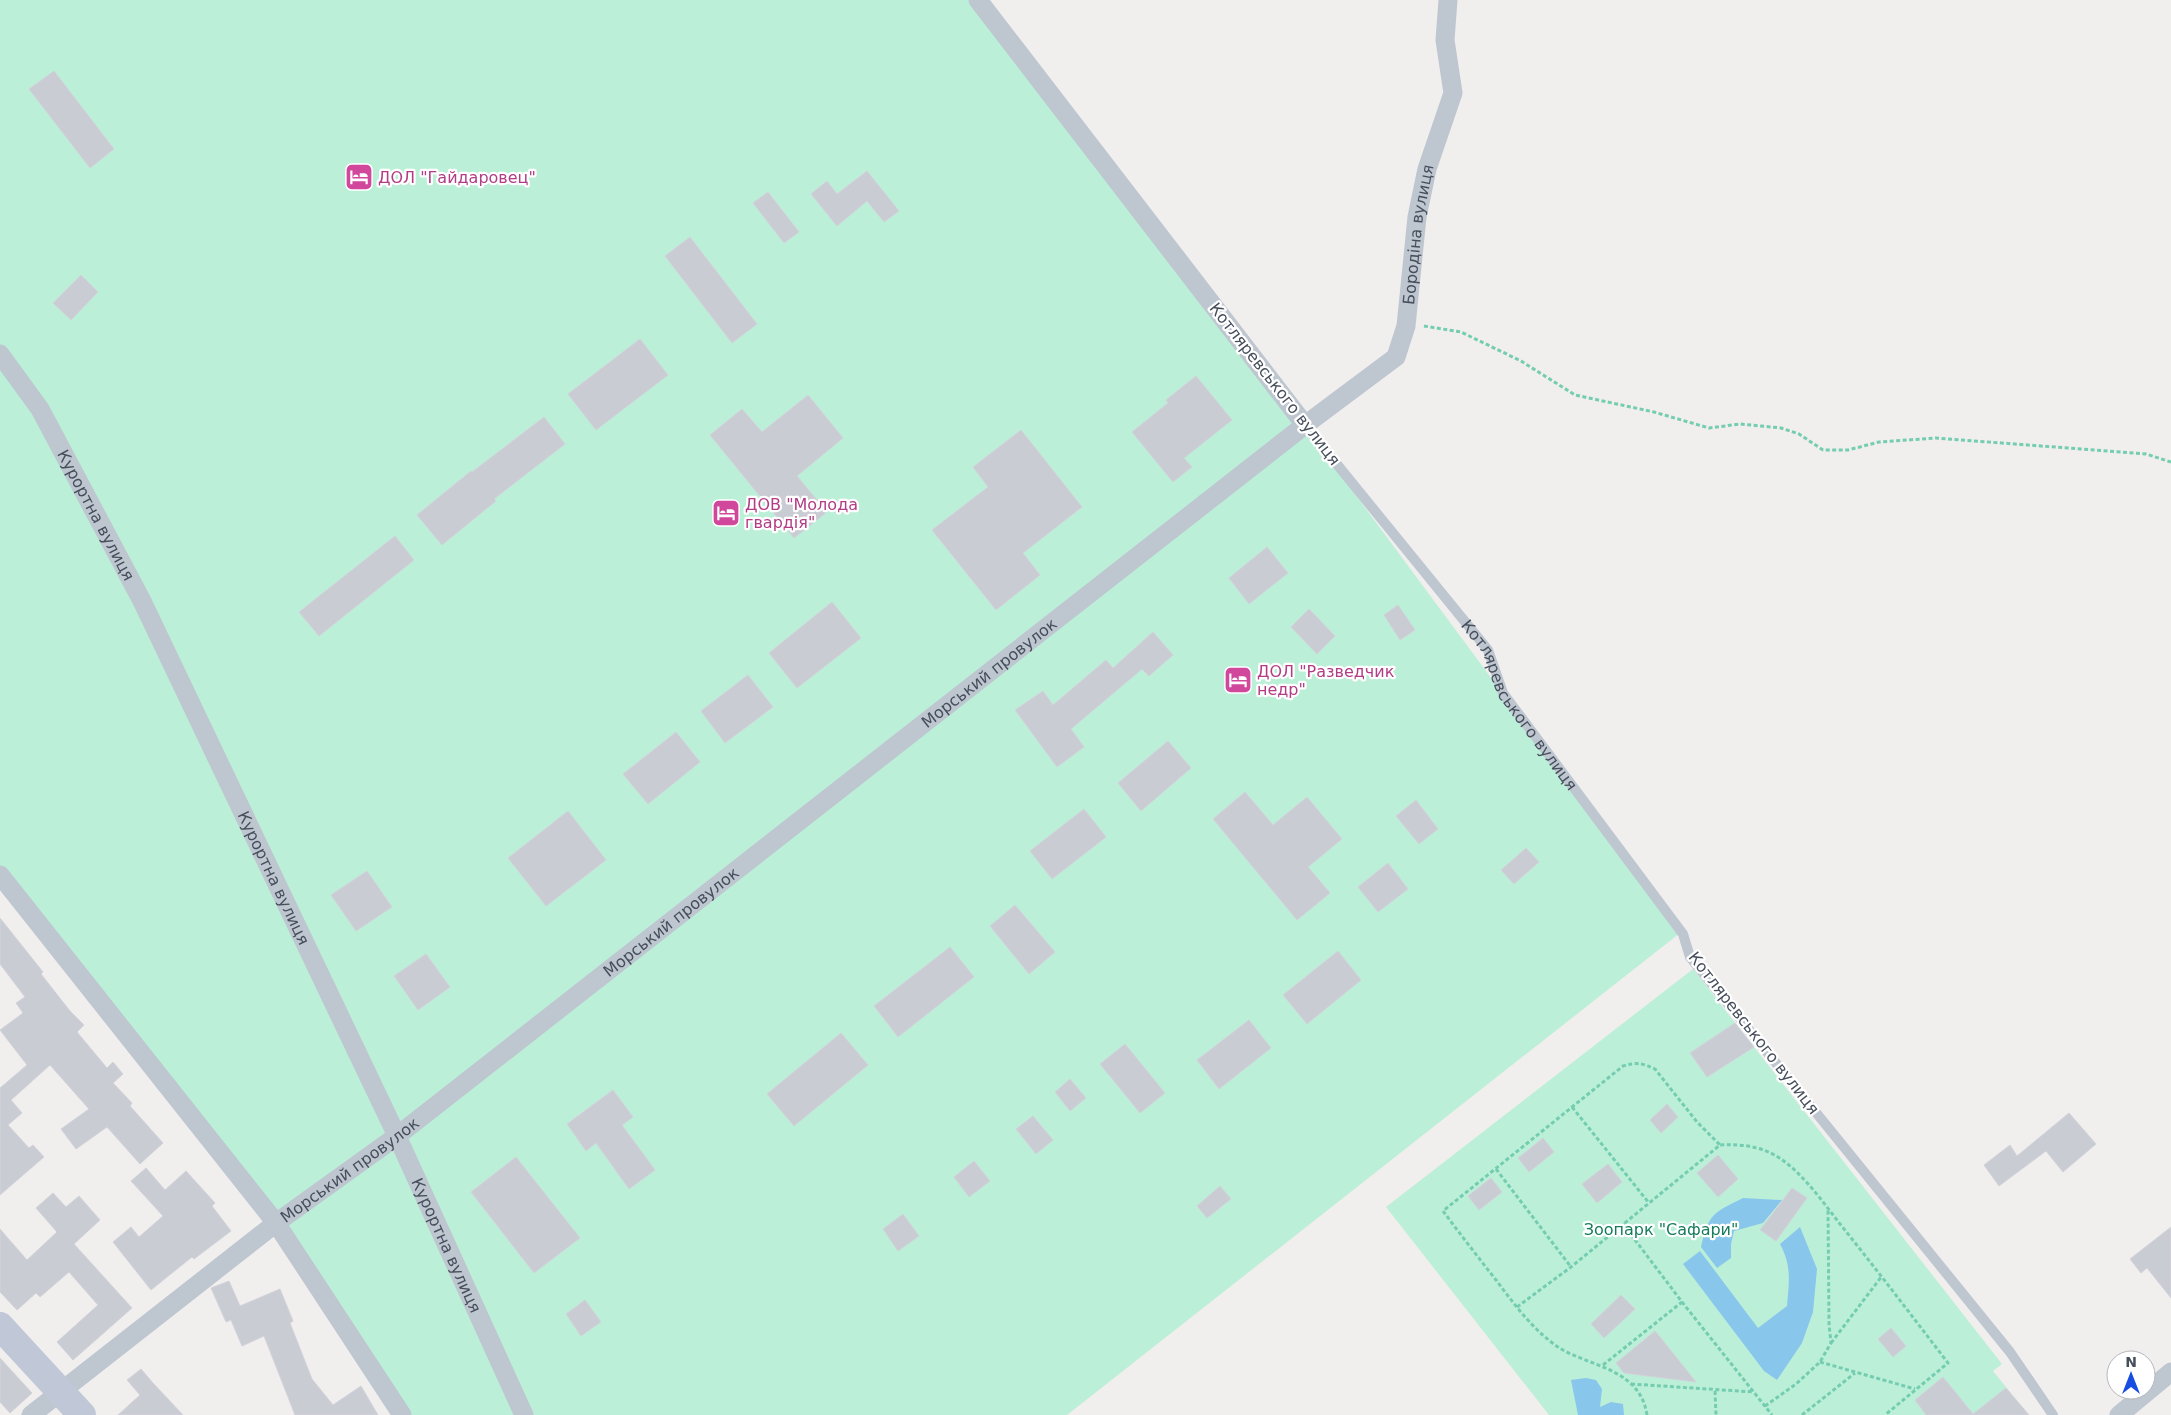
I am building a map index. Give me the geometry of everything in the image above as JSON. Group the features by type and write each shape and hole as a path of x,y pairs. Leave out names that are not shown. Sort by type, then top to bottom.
{"main road":[{"path":"0,1326 82,1415"}],"street":[{"name":"Котляревського вулиця","path":"978,0 1305,425"},
{"name":"Бородіна вулиця","path":"1305,425 1396,357 1406,326 1419,207 1427,169 1452,93 1445,40 1448,0"},
{"name":"Курортна вулиця","path":"0,354 40,409 142,601 397,1136 524,1415"},
{"name":"Морський провулок","path":"31,1415 276,1223 397,1136 1305,425"},
{"path":"0,875 276,1223 402,1415"},
{"path":"2118,1415 2171,1372"}],"lane":[{"name":"Котляревського вулиця","path":"1305,425 1488,650 1503,693 1683,934 1690,957 2010,1352 2053,1415"}],"path":[{"path":"1406,326 1430,326 1461,332 1520,361 1575,395 1654,412 1709,428 1740,424 1781,428 1800,434 1823,450 1848,450 1879,442 1936,438 2146,454 2171,462"},
{"path":"1647,1415 1640,1394 1631,1384 1603,1365 1560,1348 1546,1338 1517,1307 1443,1211 1623,1066 1634,1063 1645,1064 1655,1069 1697,1122 1720,1145"},
{"path":"1572,1107 1649,1203"},
{"path":"1517,1307 1570,1267 1720,1145 1743,1144 1766,1150 1782,1159 1795,1170 1882,1276 1948,1362 1885,1415"},
{"path":"1496,1169 1570,1267"},
{"path":"1828,1209 1829,1324 1831,1343"},
{"path":"1623,1224 1772,1415"},
{"path":"1765,1406 1796,1384 1820,1362 1831,1343 1882,1276"},
{"path":"1603,1365 1682,1302"},
{"path":"1820,1362 1916,1389"},
{"path":"1802,1415 1855,1373"},
{"path":"1631,1384 1715,1391 1754,1392"},
{"path":"1715,1391 1716,1415"}],"green space":[{"path":"0,0 977,0 1306,428 1680,933 1067,1415 405,1415 277,1222 0,872"},
{"name":"Зоопарк \"Сафари\"","path":"1693,969 2002,1364 1993,1371 2027,1413 2024,1415 1549,1415 1386,1207"}],"water":[{"path":"1743,1198 1782,1200 1763,1223 1734,1231 1731,1244 1731,1258 1717,1268 1701,1247 1707,1227 1714,1215"},
{"path":"1800,1227 1817,1269 1813,1312 1802,1343 1777,1380 1764,1371 1683,1264 1700,1251 1758,1328 1787,1306 1788,1267 1780,1244"},
{"path":"1586,1378 1596,1380 1602,1389 1600,1407 1611,1402 1623,1404 1624,1415 1578,1415 1571,1380"}],"building":[{"path":"54,71 114,149 90,168 29,89"},
{"path":"867,171 899,211 884,222 867,201 837,226 811,194 827,181 837,194"},
{"path":"768,192 799,232 784,243 753,203"},
{"path":"690,237 757,324 732,343 665,256"},
{"path":"81,275 98,292 71,320 53,303"},
{"path":"640,339 668,375 596,430 568,394"},
{"path":"1196,376 1232,420 1184,458 1192,467 1173,482 1132,432 1168,403 1166,400"},
{"path":"808,395 843,438 797,476 827,512 794,538 710,435 742,409 762,432"},
{"path":"544,417 565,444 494,499 496,501 442,545 417,515 471,471"},
{"path":"1021,430 1082,507 1023,553 1040,575 996,610 932,530 988,487 973,467"},
{"path":"395,536 414,560 319,636 299,612"},
{"path":"1267,547 1288,573 1249,604 1229,578"},
{"path":"832,602 861,638 797,688 769,653"},
{"path":"1398,605 1415,630 1400,640 1384,615"},
{"path":"1309,609 1335,636 1317,654 1291,627"},
{"path":"1153,632 1173,655 1149,676 1142,669 1071,729 1084,747 1057,767 1015,710 1043,691 1053,705 1106,660 1113,668"},
{"path":"748,675 773,707 725,743 701,711"},
{"path":"676,732 700,762 648,804 623,774"},
{"path":"1168,741 1191,768 1141,811 1118,783"},
{"path":"1245,792 1273,825 1307,797 1342,839 1308,867 1330,893 1297,920 1213,819"},
{"path":"1416,800 1438,829 1419,844 1396,816"},
{"path":"1084,809 1106,837 1052,879 1030,851"},
{"path":"568,811 606,860 546,906 508,858"},
{"path":"1526,848 1539,862 1514,884 1501,870"},
{"path":"1388,863 1408,889 1378,912 1358,887"},
{"path":"367,871 392,907 356,931 331,895"},
{"path":"1015,905 1055,952 1029,974 990,926"},
{"path":"0,918 43,972 41,974 70,1011 84,1025 77,1032 107,1068 113,1062 123,1074 113,1083 132,1103 130,1106 163,1143 140,1164 107,1127 76,1149 61,1129 89,1109 50,1065 11,1100 22,1113 8,1125 29,1148 33,1145 44,1157 0,1195 0,1088 27,1065 0,1030 23,1013 16,1003 25,997 0,964"},
{"path":"950,947 974,977 898,1037 874,1006"},
{"path":"1338,951 1361,980 1307,1024 1283,995"},
{"path":"426,954 450,987 418,1010 394,976"},
{"path":"1249,1020 1271,1048 1219,1089 1197,1060"},
{"path":"1735,1023 1754,1047 1707,1077 1690,1053"},
{"path":"841,1033 868,1065 794,1126 767,1094"},
{"path":"1125,1044 1165,1093 1140,1113 1100,1064"},
{"path":"1070,1079 1086,1098 1070,1111 1055,1092"},
{"path":"613,1090 633,1117 622,1125 655,1170 629,1189 596,1143 586,1151 567,1124"},
{"path":"1667,1104 1678,1117 1661,1133 1650,1120"},
{"path":"2069,1113 2096,1144 2063,1172 2046,1151 1999,1186 1984,1165 2010,1145 2017,1156"},
{"path":"1033,1116 1053,1140 1036,1154 1016,1129"},
{"path":"1543,1138 1554,1152 1529,1172 1518,1158"},
{"path":"1718,1155 1738,1179 1718,1197 1697,1173"},
{"path":"516,1157 580,1238 534,1273 471,1192"},
{"path":"974,1161 990,1181 969,1197 954,1177"},
{"path":"1608,1164 1622,1182 1597,1203 1582,1184"},
{"path":"146,1168 165,1190 186,1171 215,1203 212,1206 231,1231 194,1259 192,1257 151,1290 113,1242 131,1227 139,1237 163,1216 131,1181"},
{"path":"1491,1178 1502,1192 1479,1210 1468,1196"},
{"path":"1220,1186 1231,1199 1207,1218 1197,1206"},
{"path":"1792,1188 1807,1198 1776,1241 1760,1230"},
{"path":"53,1193 66,1207 79,1196 100,1220 74,1244 132,1308 73,1360 57,1342 98,1305 69,1272 40,1297 36,1293 17,1310 0,1292 0,1229 27,1260 57,1232 36,1208"},
{"path":"903,1214 919,1236 898,1251 883,1229"},
{"path":"2171,1227 2171,1298 2147,1268 2141,1273 2130,1259"},
{"path":"229,1281 240,1306 280,1289 293,1321 290,1323 312,1379 333,1405 361,1386 378,1415 295,1415 264,1336 242,1346 231,1320 226,1322 211,1288"},
{"path":"1621,1295 1635,1309 1604,1338 1591,1324"},
{"path":"585,1300 601,1322 581,1336 566,1314"},
{"path":"1891,1328 1906,1346 1893,1357 1878,1339"},
{"path":"1655,1331 1696,1382 1624,1373 1616,1363"},
{"path":"0,1358 32,1393 10,1413 0,1402"},
{"path":"141,1369 183,1415 118,1415 140,1395 127,1380"},
{"path":"1943,1377 1973,1414 2006,1388 2029,1415 1926,1415 1915,1400"}],"place":[{"name":"ДОЛ \"Гайдаровец\"","path":"359,177"},
{"name":"ДОВ \"Молода гвардія\"","path":"726,513"},
{"name":"ДОЛ \"Разведчик недр\"","path":"1238,680"}]}
